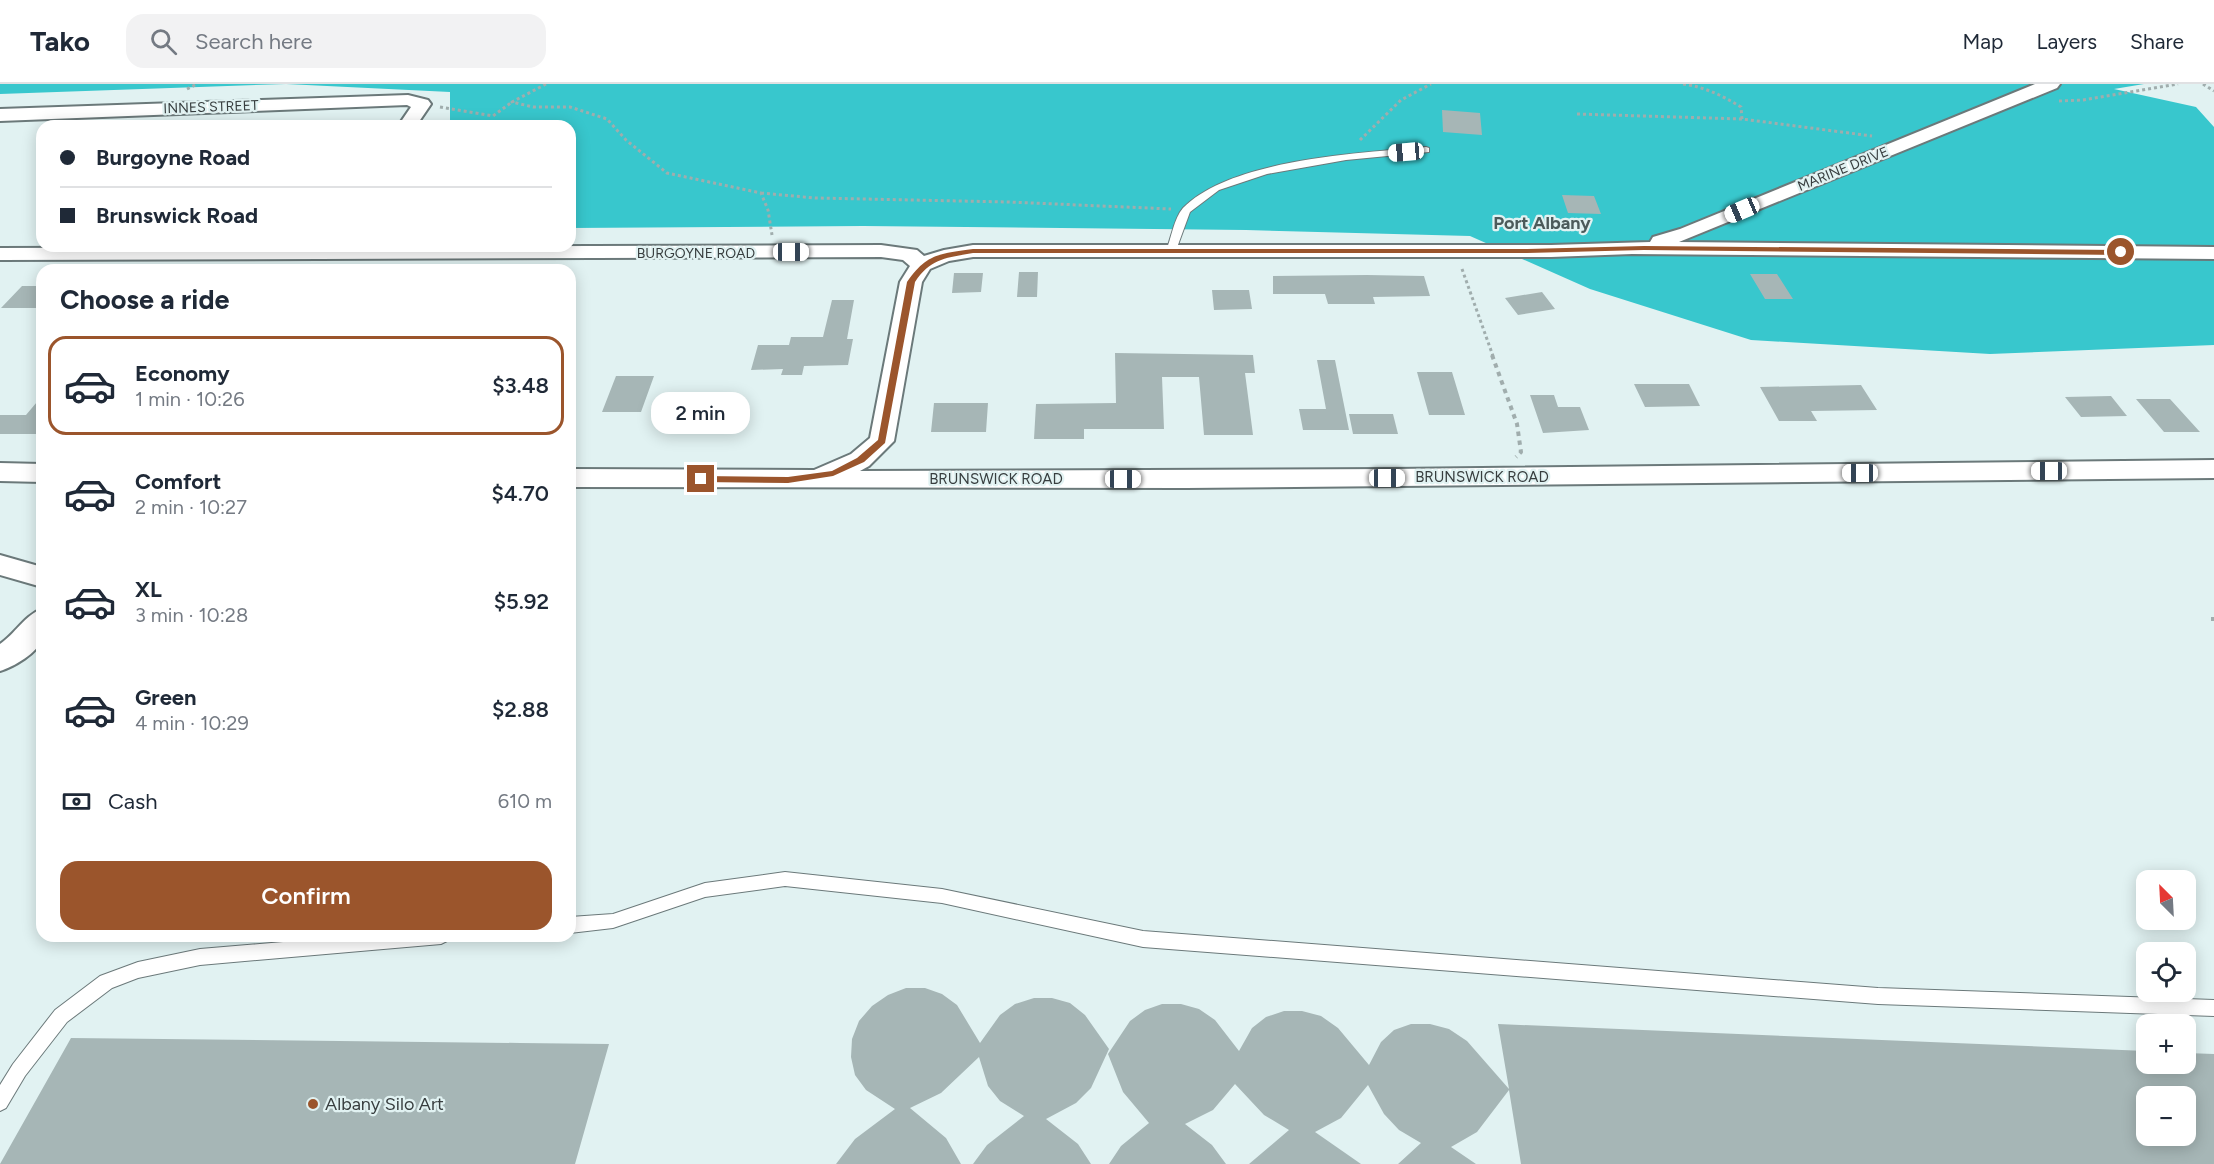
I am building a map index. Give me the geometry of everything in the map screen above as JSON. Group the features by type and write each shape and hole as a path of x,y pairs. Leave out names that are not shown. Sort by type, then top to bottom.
{"street":[{"name":"MARINE DRIVE","path":"1632,248 1687,233 1908,142 2050,93"},
{"name":"INNES STREET","path":"0,115 408,100 422,104"},
{"path":"411,120 422,104"},
{"path":"788,480 833,473 861,460 882,441 911,282 922,265 944,256 973,251 1527,251 1632,248 2214,253"},
{"name":"BURGOYNE ROAD","path":"576,250 881,251 909,255 922,265"},
{"name":"BURGOYNE ROAD","path":"0,254 162,252"},
{"name":"BRUNSWICK ROAD","path":"576,478 788,480 1482,477 2214,469"},
{"path":"0,472 36,472"},
{"path":"0,566 36,575"},
{"path":"0,660 23,643 36,628"}],"lane":[{"path":"1171,251 1186,211 1216,188 1226,184 1265,172 1346,158 1426,150"},
{"path":"576,924 613,921 705,890 784,879 942,896 1143,939 1878,996 2214,1008"},
{"path":"0,1102 19,1070 61,1016 106,982 138,970 200,957 372,942"}],"path":[{"path":"422,104 494,116 512,102 546,84"},
{"path":"1346,158 1373,124 1403,99 1431,84"},
{"path":"1683,84 1701,86 1723,96 1741,107 1743,119"},
{"path":"2050,93 2083,100 2178,84"},
{"path":"2203,84 2214,91"},
{"path":"512,102 533,107 570,107 607,119 626,140 667,173 761,193 815,198 1009,202 1186,211"},
{"path":"1578,114 1743,119 1908,142"},
{"path":"761,193 768,210 770,234 780,238"},
{"path":"1461,266 1517,424 1521,452 1505,468 1482,477"}],"shaded area":[{"path":"0,84 286,84 0,94"},
{"path":"286,84 2144,84 2114,89 2196,107 2214,127 2214,345 1990,354 1751,340 1590,289 1470,236 1246,230 863,226 576,228 576,120 450,120 450,92"}],"building":[{"path":"1442,110 1480,113 1482,135 1443,132"},
{"path":"1562,195 1594,196 1601,214 1568,213"},
{"path":"1019,272 1038,272 1037,297 1017,297"},
{"path":"954,273 983,273 981,292 952,293"},
{"path":"1750,274 1777,274 1793,299 1765,299"},
{"path":"1273,276 1424,276 1430,296 1373,297 1375,304 1328,304 1325,294 1273,294"},
{"path":"22,286 36,286 36,308 1,308"},
{"path":"1212,290 1249,290 1252,309 1214,310"},
{"path":"1542,292 1555,309 1518,315 1505,298"},
{"path":"832,300 854,300 847,339 853,339 848,365 804,366 802,375 781,375 783,369 751,370 758,345 789,345 791,337 823,337"},
{"path":"1115,353 1253,355 1255,373 1245,373 1253,435 1204,435 1199,377 1162,377 1164,429 1084,429 1084,439 1034,439 1036,404 1116,403"},
{"path":"1317,360 1335,360 1349,430 1303,430 1299,409 1326,409"},
{"path":"1417,372 1452,372 1465,415 1429,415"},
{"path":"616,376 654,376 641,412 602,412"},
{"path":"1634,384 1689,384 1700,406 1645,407"},
{"path":"1861,385 1877,410 1811,411 1817,421 1779,421 1760,387"},
{"path":"1530,395 1554,395 1558,407 1580,407 1589,430 1543,433"},
{"path":"2111,396 2127,416 2081,417 2065,397"},
{"path":"2136,399 2170,399 2200,432 2164,432"},
{"path":"36,403 36,434 0,434 0,415 26,415"},
{"path":"934,403 988,403 986,432 931,432"},
{"path":"1349,414 1393,414 1398,434 1353,434"},
{"path":"906,988 925,988 942,994 957,1005 980,1043 1000,1015 1015,1004 1034,998 1052,998 1070,1003 1085,1015 1109,1049 1091,1088 1076,1103 1046,1119 1078,1144 1091,1164 973,1164 987,1145 1024,1116 1000,1101 988,1086 979,1057 941,1093 910,1108 946,1138 961,1164 836,1164 855,1139 895,1109 866,1090 855,1075 851,1057 852,1039 859,1021 872,1006 888,995"},
{"path":"1162,1004 1181,1004 1199,1009 1215,1020 1239,1051 1252,1028 1266,1017 1284,1011 1302,1011 1321,1016 1338,1028 1369,1065 1381,1042 1394,1030 1411,1024 1430,1024 1449,1029 1467,1041 1509,1089 1498,1024 2136,1051 2136,1074 2196,1074 2196,1053 2214,1054 2214,1164 1521,1164 1509,1090 1477,1132 1451,1147 1476,1164 1398,1164 1421,1143 1399,1130 1384,1114 1368,1085 1341,1118 1315,1132 1361,1164 1249,1164 1289,1130 1264,1115 1235,1084 1213,1110 1185,1124 1212,1145 1226,1164 1109,1164 1121,1146 1149,1123 1123,1092 1108,1054 1130,1021 1145,1010"},
{"name":"Albany Silo Art","path":"71,1038 609,1044 575,1164 0,1164"}],"place":[{"name":"Albany Silo Art","path":"313,1104"}],"district":[{"name":"Port Albany","path":"1542,223"}],"route":[{"path":"701,479 788,480 833,473 861,460 882,441 911,282 922,265 944,256 973,251 1551,251 1644,248 2121,252"}]}
